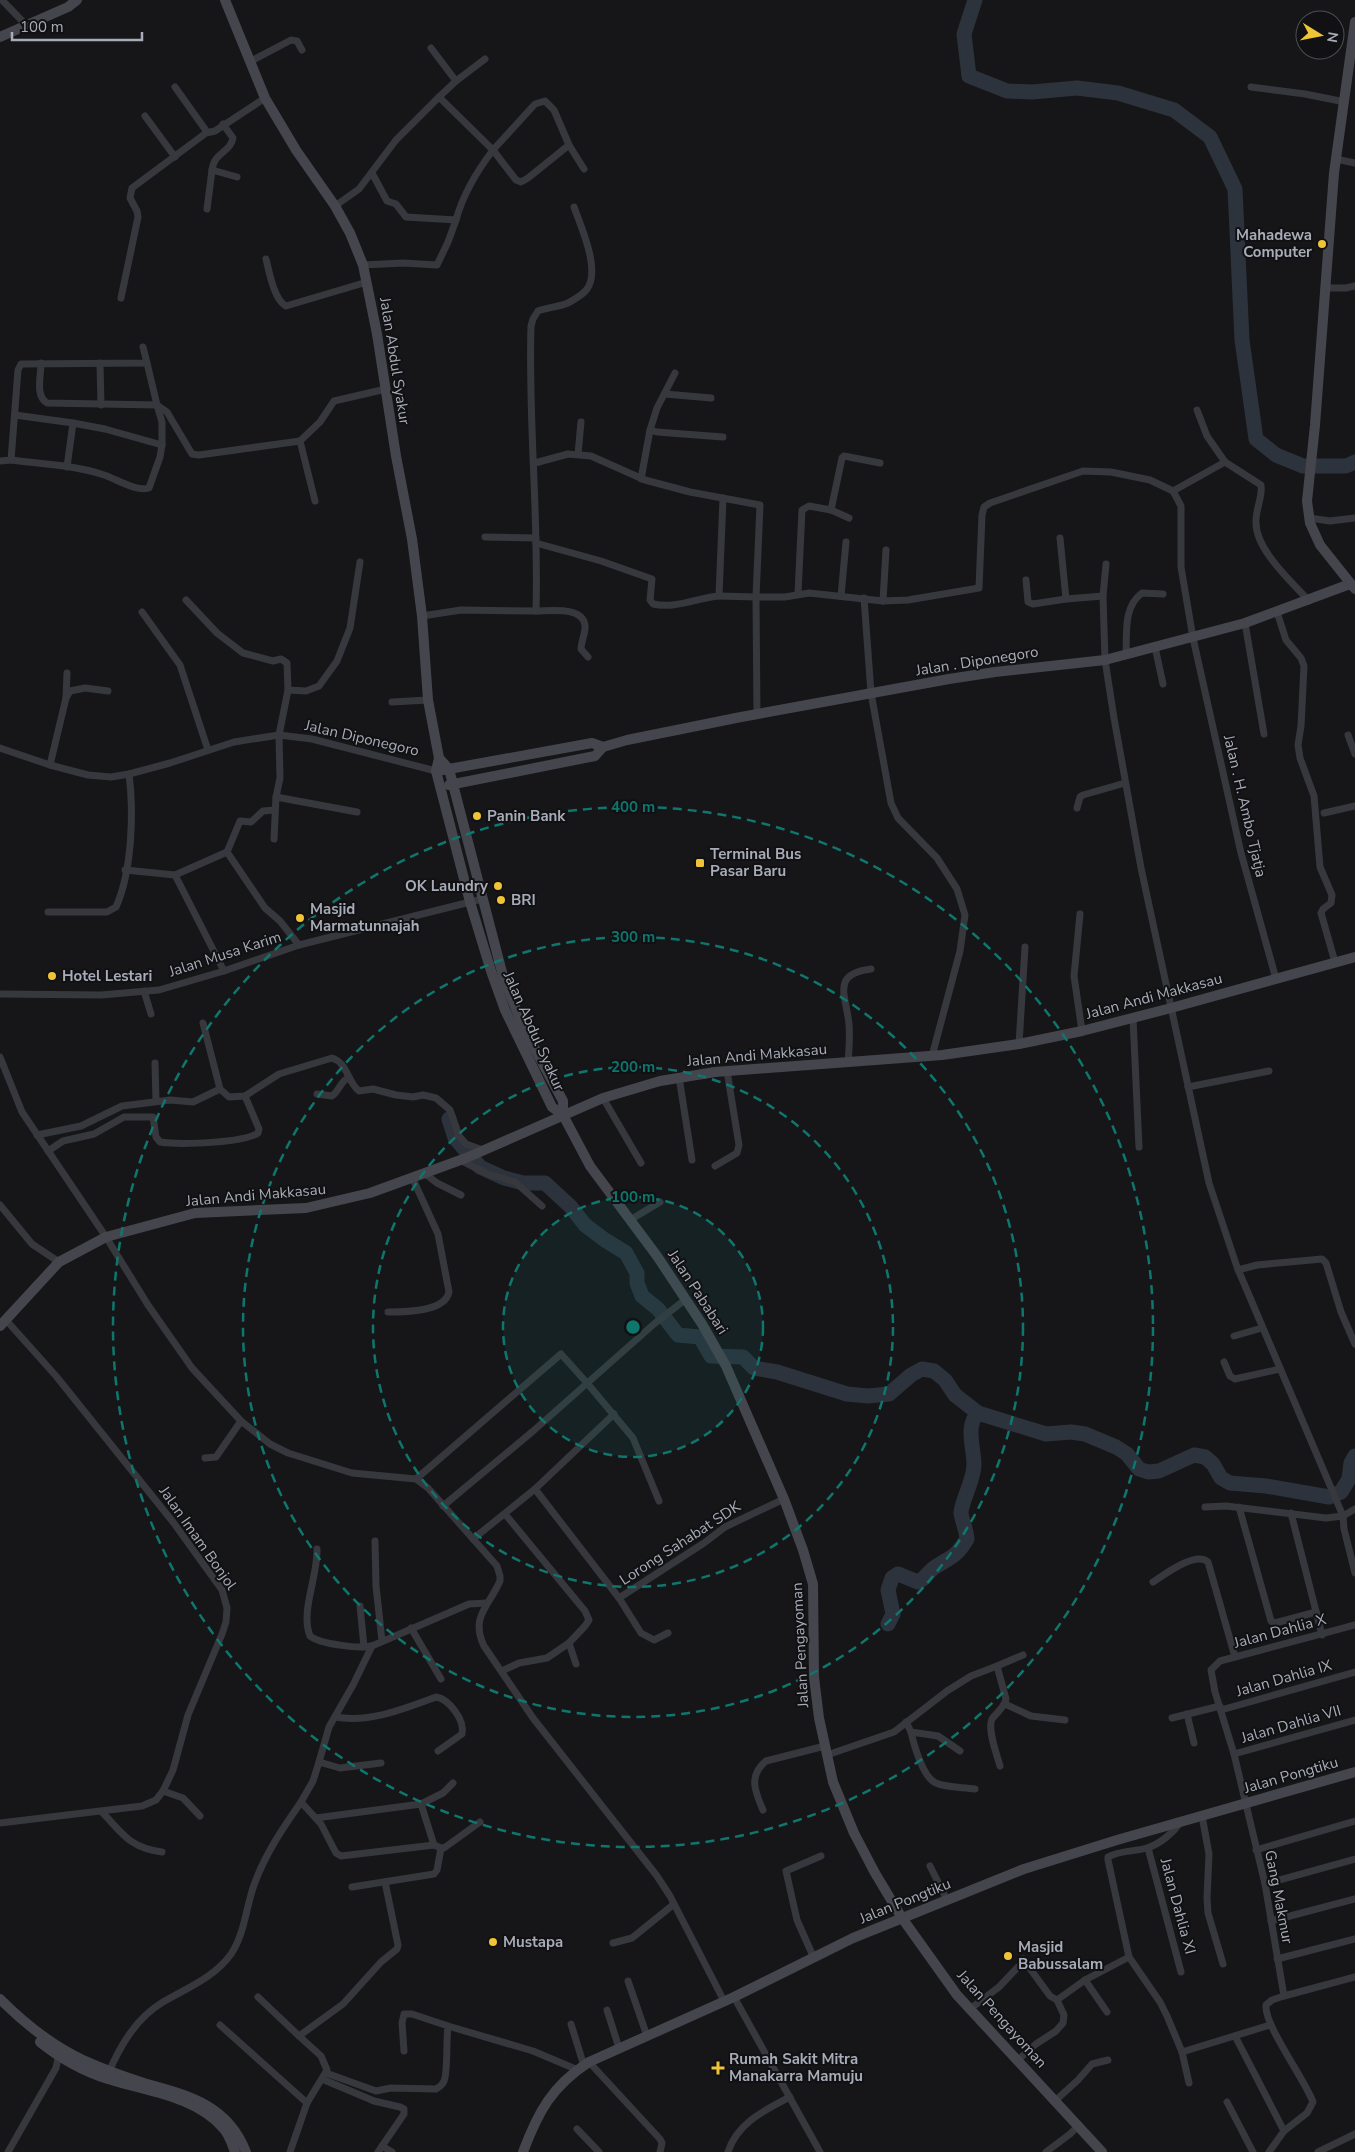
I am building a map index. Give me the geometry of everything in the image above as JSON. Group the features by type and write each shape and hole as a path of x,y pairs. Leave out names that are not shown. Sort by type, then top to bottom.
{"street":[{"path":"2,0 27,26"},
{"path":"0,37 68,7 77,0"},
{"name":"Jalan Abdul Syakur","path":"225,0 265,98 296,150 335,206 350,233 363,265 412,538 422,616 428,700 438,758 436,771 439,787 470,902 505,1010 552,1107 563,1115"},
{"path":"1353,585 1320,545 1309,518 1307,501 1315,425 1324,288 1336,159 1355,22"},
{"path":"251,61 291,40 297,41 302,50"},
{"path":"431,48 456,81"},
{"path":"335,206 359,189 396,140 438,97 485,60"},
{"path":"175,87 207,132"},
{"path":"1251,87 1305,94 1345,102"},
{"path":"438,97 493,150 516,180 521,182 569,145"},
{"path":"121,298 138,217 130,198 131,190 207,132 215,131 265,98"},
{"path":"363,265 384,263 437,265 448,242 469,186 478,169 535,104 542,101 548,103 554,110 569,145 584,169"},
{"path":"145,116 175,156"},
{"path":"207,209 212,170 216,157 228,148 233,138 223,124"},
{"path":"1336,159 1355,163"},
{"path":"212,170 237,177"},
{"path":"372,173 387,201 396,204 406,217 456,220"},
{"path":"536,611 535,463 531,334 533,319 538,311 567,304 581,296 588,289 592,280 589,250 574,207"},
{"path":"266,259 272,285 282,304 286,306 367,282"},
{"path":"1324,288 1355,286"},
{"path":"0,461 11,460 67,467 102,474 147,489 152,483 162,445 162,422 143,347"},
{"path":"11,460 19,366 23,363 147,363"},
{"path":"42,363 40,394 43,401 53,404 157,405 167,412 192,454 196,455 300,441 320,422 334,401 386,389"},
{"path":"100,363 102,405"},
{"path":"641,479 656,408 675,373"},
{"path":"665,394 711,398"},
{"path":"1197,410 1207,436 1225,462 1262,485 1256,520 1260,542 1283,572 1310,600"},
{"path":"15,415 106,429 162,445"},
{"path":"578,454 581,422"},
{"path":"67,467 73,423"},
{"path":"650,430 723,437"},
{"path":"300,441 315,501"},
{"path":"535,463 568,454 578,454 598,459 641,479 690,492 757,504 761,507 756,597 757,714"},
{"path":"831,510 844,456 880,463"},
{"path":"485,537 536,541 652,579 650,600 654,604 675,606 693,600 719,596 785,597 798,593 841,596 864,602 908,600 979,588 982,515 984,507 990,503 1083,472 1110,472 1150,480 1173,491 1225,462"},
{"name":"Jalan . H. Ambo Tjatja","path":"1173,491 1178,498 1182,514 1181,567 1193,638 1240,853 1276,978"},
{"path":"719,596 723,498"},
{"path":"798,593 802,510 809,506 831,510 849,518"},
{"path":"1309,518 1330,521 1355,518"},
{"path":"1060,538 1066,599"},
{"path":"841,596 846,542"},
{"path":"883,601 886,550"},
{"path":"288,690 306,691 319,686 338,660 350,628 360,562"},
{"path":"1106,564 1103,596 1106,660 1125,783 1209,1183 1238,1270 1329,1482 1334,1500 1343,1516 1355,1573"},
{"path":"1026,580 1027,599 1030,604 1103,596"},
{"name":"Jalan . Diponegoro","path":"603,747 627,740 871,693 994,672 1106,660 1245,623 1353,585"},
{"path":"1126,655 1127,625 1131,604 1142,593 1163,594"},
{"path":"186,600 217,633 243,653 272,660 281,659 287,663 288,690 279,735 280,778 274,810 274,839"},
{"path":"864,602 871,693 890,803 894,812 937,858 957,889 964,910 964,932 960,951 932,1056"},
{"path":"422,616 461,610 573,612 582,618 585,630 581,648 588,657"},
{"path":"142,612 180,665 208,750"},
{"path":"1277,612 1286,640 1301,658 1304,666 1301,726 1298,745 1300,758 1314,796 1320,867 1332,895 1331,903 1321,913 1335,962"},
{"path":"1245,623 1264,734"},
{"path":"1155,647 1163,684"},
{"path":"50,765 66,698 68,673"},
{"path":"66,698 70,691 85,688 108,691"},
{"path":"392,702 428,700"},
{"name":"Jalan Diponegoro","path":"0,748 50,765 88,775 111,777 170,764 234,742 279,735 312,739 436,771 592,743 603,747"},
{"path":"1348,735 1355,751"},
{"path":"439,787 595,756 603,747"},
{"path":"438,758 449,769"},
{"name":"Jalan Abdul Syakur","path":"449,769 504,980 524,1029 562,1101 563,1115"},
{"path":"48,912 113,910 117,903 126,870 130,842 132,802 129,774"},
{"path":"1077,808 1080,797 1083,795 1125,783"},
{"path":"276,797 357,812"},
{"path":"1324,813 1355,806"},
{"path":"126,870 175,875 227,852 240,821 250,822 263,811 274,810"},
{"path":"227,852 265,908 280,922 299,945"},
{"path":"175,875 224,971"},
{"name":"Jalan Musa Karim","path":"0,994 101,995 168,988 299,945 482,899"},
{"path":"1080,914 1074,976 1082,1031"},
{"path":"1019,1044 1025,947"},
{"name":"Jalan Andi Makkasau","path":"3,1323 59,1262 106,1237 195,1212 306,1208 370,1193 463,1159 603,1098 679,1077 727,1071 932,1056 1019,1044 1134,1018 1355,957"},
{"path":"848,1063 849,1027 844,986 850,974 856,971 871,969"},
{"path":"144,991 151,1014"},
{"path":"1134,1018 1139,1147"},
{"path":"203,1023 220,1089 229,1097 245,1096 279,1074 332,1058 341,1062 345,1079 362,1092 373,1089 396,1095 414,1097 423,1095 436,1098 450,1110 459,1136 466,1144 480,1152"},
{"path":"0,1057 22,1112 106,1237 148,1305 192,1368 241,1420 270,1444 288,1453 330,1468 369,1476 407,1476 416,1479 428,1488 496,1566 500,1576 497,1587 481,1614 478,1629 484,1646 534,1718 657,1876 674,1904 724,2002"},
{"path":"155,1063 153,1108 156,1137 160,1142 222,1142 254,1136 258,1133 259,1129 245,1096"},
{"path":"715,1166 737,1153 739,1145 727,1071"},
{"path":"1188,1088 1269,1071"},
{"path":"679,1077 692,1160"},
{"path":"317,1094 332,1096 337,1093 345,1079"},
{"path":"42,1143 63,1141 94,1134 124,1117 153,1108 170,1100 193,1102 220,1089"},
{"path":"603,1098 641,1163"},
{"path":"42,1143 122,1106 153,1108"},
{"name":"Jalan Pababari","path":"563,1115 590,1166 686,1300 726,1366 784,1499"},
{"path":"463,1159 488,1174 515,1182 542,1206"},
{"path":"424,1173 437,1183 461,1195"},
{"path":"388,1312 406,1312 433,1307 443,1303 448,1297 449,1292 438,1234 412,1177"},
{"path":"630,1220 660,1202"},
{"path":"0,1205 32,1244 59,1262"},
{"path":"1238,1270 1258,1265 1322,1259 1326,1263 1340,1312 1355,1344"},
{"path":"443,1506 667,1313 686,1300"},
{"name":"Jalan Imam Bonjol","path":"3,1323 56,1376 173,1522 222,1590 226,1599 226,1622 192,1706 173,1770 164,1791"},
{"path":"1234,1336 1262,1328"},
{"path":"416,1479 559,1354 564,1356 614,1414 636,1443 659,1502"},
{"path":"1224,1362 1230,1376 1235,1379 1280,1369"},
{"path":"473,1540 535,1489 614,1414"},
{"path":"205,1458 216,1457 241,1420"},
{"path":"535,1489 619,1598 635,1625 646,1638 657,1640 668,1633"},
{"name":"Jalan Pengayoman","path":"784,1499 803,1550 814,1594 814,1677 826,1750 833,1782 854,1833 902,1918 958,1995 1102,2152"},
{"name":"Lorong Sahabat SDK","path":"619,1598 704,1543 725,1527 784,1499"},
{"path":"1205,1507 1239,1507 1326,1518 1343,1516 1355,1509"},
{"path":"1239,1507 1271,1622 1274,1623 1316,1612"},
{"path":"1291,1513 1322,1635"},
{"path":"502,1671 519,1663 547,1658 568,1643 588,1623 588,1617 505,1514"},
{"path":"375,1541 376,1586 382,1641"},
{"path":"317,1550 317,1561 306,1618 310,1636 324,1642 368,1646 469,1604 487,1603"},
{"path":"1153,1582 1178,1566 1199,1558 1205,1559 1208,1562 1235,1657"},
{"path":"107,2074 126,2040 143,2018 163,2003 204,1979 231,1954 243,1926 262,1864 275,1839 301,1802 312,1781 326,1734 354,1685 368,1646 360,1606"},
{"name":"Jalan Dahlia X","path":"1212,1666 1220,1661 1355,1625"},
{"path":"411,1628 441,1679"},
{"path":"568,1643 576,1664"},
{"path":"763,1810 754,1790 754,1777 758,1768 766,1762 826,1750 894,1732 947,1691 972,1676 1023,1655"},
{"path":"997,1666 1004,1687 1005,1704 991,1722 990,1729 1000,1766"},
{"name":"Gang Makmur","path":"1212,1666 1211,1674 1234,1754 1265,1884 1284,1996"},
{"name":"Jalan Dahlia IX","path":"1172,1718 1221,1708 1355,1672"},
{"path":"335,1717 351,1720 366,1719 436,1697 443,1698 449,1703 463,1729 462,1734 438,1751"},
{"path":"1005,1704 1031,1716 1065,1720"},
{"path":"1187,1714 1194,1743"},
{"name":"Jalan Dahlia VII","path":"1234,1754 1355,1720"},
{"path":"906,1722 911,1732 915,1749 932,1781 937,1784 975,1789"},
{"path":"911,1732 938,1736 960,1751"},
{"path":"319,1762 340,1768 381,1763"},
{"name":"Jalan Pongtiku","path":"523,2152 541,2109 551,2095 584,2066 619,2048 724,2002 813,1956 1024,1869 1355,1772"},
{"path":"316,1818 421,1804 443,1793 454,1783"},
{"path":"0,1823 102,1812 149,1804 164,1791 185,1800 200,1816"},
{"path":"301,1802 316,1818 326,1832 336,1853 341,1856 434,1845 441,1848 480,1822"},
{"path":"421,1804 434,1845"},
{"path":"102,1812 134,1844 146,1850 162,1852"},
{"path":"1202,1816 1209,1854 1208,1913 1223,1964"},
{"path":"1256,1850 1355,1821"},
{"path":"1181,1822 1175,1831 1148,1848 1108,1857 1108,1867 1129,1957 1160,2002 1175,2032 1189,2083"},
{"path":"352,1887 435,1872 441,1848"},
{"name":"Jalan Dahlia XI","path":"1148,1848 1181,1972"},
{"path":"813,1956 797,1920 786,1871 821,1856"},
{"path":"1265,1884 1355,1859"},
{"path":"930,1866 947,1900"},
{"path":"299,2036 343,2004 381,1962 397,1949 398,1945 385,1882"},
{"path":"1271,1921 1355,1899"},
{"path":"612,1944 632,1938 674,1904"},
{"path":"1277,1959 1355,1939"},
{"path":"1057,2000 1085,1980 1129,1957"},
{"path":"970,2009 999,1987 1024,1961 1050,1996 1057,2000 1064,2015 1063,2023 1056,2031 1036,2044 1018,2060"},
{"path":"1269,2152 1284,2131 1308,2113 1313,2102 1297,2069 1270,2024 1266,2005 1272,2000 1284,1996 1355,1977"},
{"path":"1085,1980 1107,2012"},
{"path":"628,1981 647,2036"},
{"path":"258,1997 321,2056 326,2066 324,2076 307,2103 290,2152"},
{"path":"734,1997 820,2152"},
{"path":"0,1999 59,2052"},
{"path":"0,2008 59,2052 107,2074 177,2095 196,2098 220,2114 234,2129 246,2152"},
{"path":"606,2010 619,2048"},
{"path":"404,2051 402,2023 404,2014 412,2014 584,2066 660,2138 662,2143 660,2152"},
{"path":"571,2024 584,2066"},
{"path":"1182,2052 1270,2024"},
{"path":"220,2025 307,2103"},
{"path":"324,2076 376,2091 391,2088 436,2089 442,2085 445,2076 448,2026"},
{"path":"1235,2036 1284,2131"},
{"path":"8,2152 56,2068 59,2052"},
{"path":"1056,2100 1092,2064 1108,2060"},
{"path":"324,2076 374,2101 402,2107 404,2114 380,2149 392,2152"},
{"path":"177,2095 218,2123 225,2130 235,2152"},
{"path":"728,2152 732,2140 743,2126 762,2112 790,2097"},
{"path":"1227,2102 1253,2152"},
{"path":"1046,2152 1070,2134 1078,2125"},
{"path":"577,2129 599,2152"},
{"path":"1318,2152 1355,2134"}],"waterway":[{"path":"975,0 964,34 969,76 1007,91 1032,92 1077,88 1118,93 1174,110 1210,137 1235,189 1242,340 1256,439 1276,455 1303,466 1346,466 1355,462"},
{"path":"449,1119 455,1138 480,1167 504,1178 523,1183 545,1183 571,1207 585,1225 626,1253 637,1273 637,1283 642,1296 658,1309 678,1335 700,1337 711,1356 743,1357 754,1368 777,1372 847,1394 868,1396 889,1394 911,1375 922,1369 934,1371 945,1380 955,1395 978,1413 1046,1434 1071,1432 1085,1434 1116,1447 1127,1454 1139,1469 1148,1472 1159,1471 1194,1455 1205,1457 1213,1464 1221,1478 1230,1483 1266,1486 1329,1497 1341,1492 1349,1479 1351,1463 1355,1456"},
{"path":"888,1624 893,1614 888,1590 892,1578 898,1574 918,1582 932,1569 956,1553 967,1539 961,1513 973,1471 974,1458 971,1431 974,1418 978,1413"}],"place":[{"name":"Mahadewa Computer","path":"1322,244"},
{"name":"Panin Bank","path":"477,816"},
{"name":"Terminal Bus Pasar Baru","path":"700,863"},
{"name":"OK Laundry","path":"498,886"},
{"name":"BRI","path":"501,900"},
{"name":"Masjid Marmatunnajah","path":"300,918"},
{"name":"Hotel Lestari","path":"52,976"},
{"name":"Mustapa","path":"493,1942"},
{"name":"Masjid Babussalam","path":"1008,1956"},
{"name":"Rumah Sakit Mitra Manakarra Mamuju","path":"718,2068"}]}
